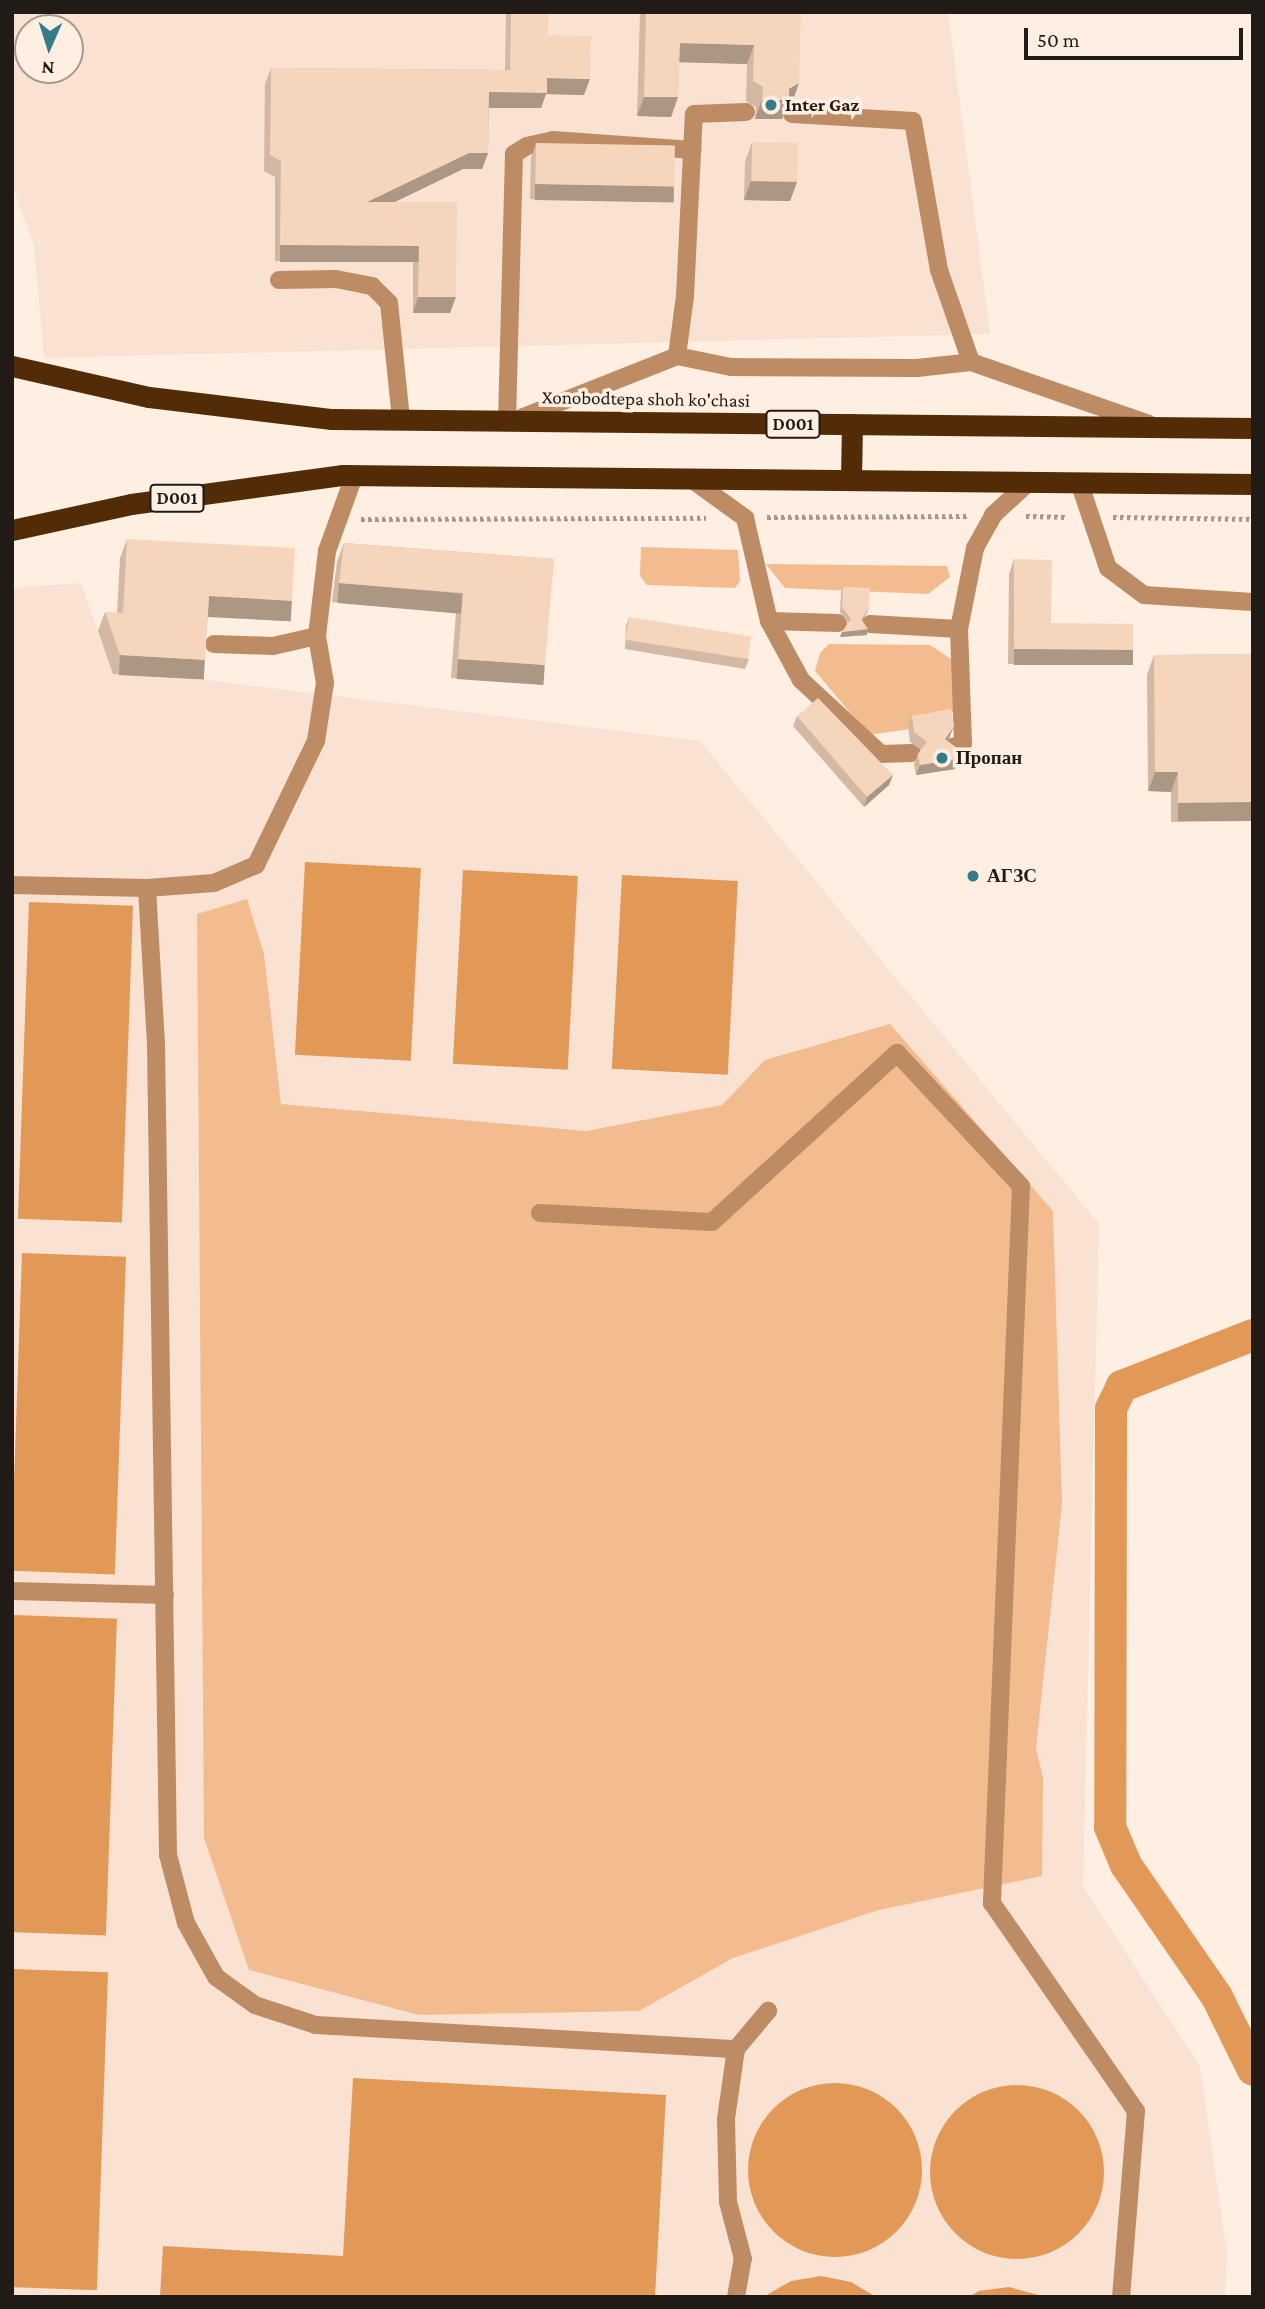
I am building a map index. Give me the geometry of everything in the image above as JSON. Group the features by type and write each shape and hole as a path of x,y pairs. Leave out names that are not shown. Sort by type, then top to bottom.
{"highway":[{"name":"Xonobodtepa shoh ko'chasi","path":"12,366 149,397 332,419 1253,428"},
{"path":"851,480 852,424"},
{"name":"D001","path":"12,530 131,504 349,476 1253,484"}],"lane":[{"path":"677,356 694,114 746,112"},
{"path":"792,114 913,121 939,270 971,362"},
{"path":"692,150 553,140 527,146 514,154 510,421 677,356 731,367 917,368 971,362 1159,427"},
{"path":"279,280 336,279 372,286 389,303 401,419"},
{"path":"12,885 147,888 214,883 256,865 316,741 325,682 317,636 327,551 339,519 349,476"},
{"path":"691,479 745,517 769,621 801,680 881,754 912,753"},
{"path":"952,747 963,744 959,629 975,548 993,516 1030,482"},
{"path":"1079,482 1108,568 1144,595 1253,602"},
{"path":"769,621 838,623"},
{"path":"870,624 959,629"},
{"path":"214,644 273,646 317,636"},
{"path":"147,888 156,1045 168,1856 186,1923 216,1977 255,2005 316,2025 736,2049"},
{"path":"540,1213 712,1222 897,1052 1021,1186 992,1903 1136,2111 1121,2297"},
{"path":"12,1591 165,1595"},
{"path":"736,2297 743,2259 728,2202 726,2119 736,2049 768,2011"}],"path":[{"path":"339,519 993,516 1253,519"}],"shaded area":[{"path":"12,12 948,12 990,334 44,358 34,246 12,184"},
{"path":"641,547 738,550 740,581 735,588 647,585 640,576"},
{"path":"766,564 947,566 950,577 928,594 785,588"},
{"path":"81,583 113,674 198,679 700,741 1099,1224 1083,1887 1200,2066 1227,2254 1225,2297 12,2297 12,588"},
{"path":"829,644 930,645 954,661 954,711 938,725 869,735 815,671 820,653"},
{"path":"305,862 421,868 411,1061 295,1055"},
{"path":"463,870 578,876 568,1070 453,1064"},
{"path":"622,875 738,881 728,1075 612,1069"},
{"path":"247,899 264,954 281,1104 586,1131 722,1105 765,1060 890,1024 1053,1211 1062,1504 1036,1748 1043,1778 1042,1876 879,1910 733,1958 639,2011 419,2015 249,1970 204,1838 197,914"},
{"path":"29,902 133,906 122,1222 18,1219"},
{"path":"22,1253 126,1257 115,1574 12,1571"},
{"path":"13,1615 117,1619 106,1935 12,1932"},
{"path":"12,1969 108,1972 97,2290 12,2287"},
{"path":"353,2078 666,2095 655,2297 160,2297 163,2246 343,2256"},
{"path":"835,2083 868,2090 896,2109 915,2137 922,2170 915,2203 896,2231 868,2250 835,2257 802,2250 774,2231 755,2203 748,2170 755,2137 774,2109 802,2090"},
{"path":"1017,2085 1050,2092 1078,2111 1097,2139 1104,2172 1097,2205 1078,2233 1050,2252 1017,2259 984,2252 956,2233 937,2205 930,2172 937,2139 956,2111 984,2092"},
{"path":"821,2276 851,2282 876,2297 763,2297 791,2281"},
{"path":"1009,2287 1046,2297 969,2297 979,2291"}],"building":[{"path":"511,12 548,12 547,35 591,36 590,79 547,78 547,93 489,92 488,153 469,153 367,202 457,202 456,297 418,297 419,246 280,245 281,161 270,155 271,68 510,70"},
{"path":"646,12 801,12 799,83 789,89 789,100 762,100 763,87 753,81 754,45 680,43 678,97 644,97"},
{"path":"752,142 798,143 797,182 751,181"},
{"path":"536,143 675,145 674,186 535,184"},
{"path":"127,539 295,548 292,601 209,596 205,660 120,655 105,612 123,613"},
{"path":"344,543 554,559 545,665 458,659 463,593 339,583"},
{"path":"1014,559 1052,560 1051,623 1133,624 1133,650 1014,649"},
{"path":"843,587 870,588 869,608 861,619 868,629 842,632 851,619 842,607"},
{"path":"629,617 751,636 748,659 625,640"},
{"path":"1253,654 1253,802 1178,803 1178,772 1155,772 1154,655"},
{"path":"818,698 893,775 867,797 797,716"},
{"path":"951,709 954,726 945,739 957,748 959,759 920,765 918,754 927,742 914,732 912,716"}],"waterway":[{"path":"1253,1335 1122,1386 1111,1409 1110,1827 1126,1865 1217,1997 1253,2070"}],"place":[{"name":"Inter Gaz","path":"771,105"},
{"name":"Пропан","path":"942,758"},
{"name":"АГЗС","path":"973,876"}]}
